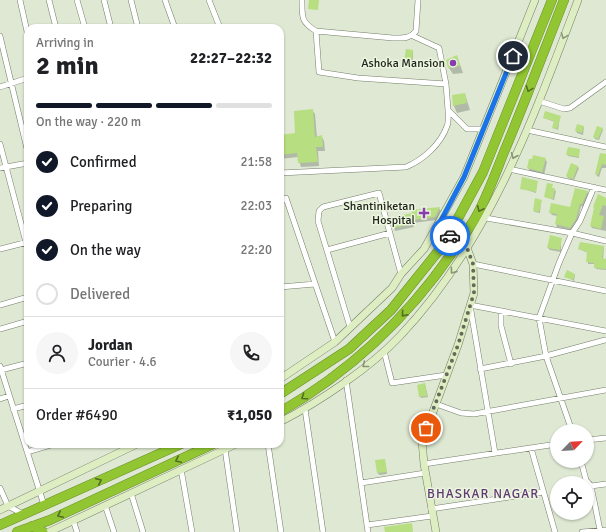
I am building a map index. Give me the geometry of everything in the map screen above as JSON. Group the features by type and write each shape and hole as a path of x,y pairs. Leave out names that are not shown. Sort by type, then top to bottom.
{"highway":[{"path":"284,391 349,348 391,310 444,244 482,172 552,0"},
{"path":"284,409 348,366 371,346 400,318 433,280 459,242 481,206 564,0"},
{"path":"2,524 172,448"},
{"path":"17,532 57,516 204,448"},
{"path":"32,526 43,532"}],"street":[{"path":"20,0 25,24"},
{"path":"49,0 55,24"},
{"path":"77,0 83,24"},
{"path":"104,0 110,24"},
{"path":"131,0 137,24"},
{"path":"165,0 174,24"},
{"path":"209,0 218,24"},
{"path":"284,173 406,167 414,164 431,151 447,126 448,110 446,84 439,48 413,36 393,38 316,31 308,26 302,19 302,0"},
{"path":"413,36 416,32 418,0"},
{"path":"284,377 335,342 392,288 401,274 424,250 464,177 482,129 536,0"},
{"path":"284,420 306,409 384,351 399,337 423,310 458,263 486,218 527,130 578,0"},
{"path":"316,31 319,72 358,78 446,84"},
{"path":"0,36 24,136"},
{"path":"0,87 24,79"},
{"path":"539,102 564,109 570,108 606,82"},
{"path":"448,110 467,129 482,129"},
{"path":"527,130 606,147"},
{"path":"0,144 24,231"},
{"path":"0,168 24,164"},
{"path":"509,169 606,190"},
{"path":"570,424 546,356 538,318 572,233 580,221 594,187"},
{"path":"350,327 318,221 318,211 323,206 379,193 401,274"},
{"path":"284,199 286,198 335,342"},
{"path":"486,218 572,233 606,241"},
{"path":"436,532 431,512 425,473 422,441 474,293 473,264 467,248 437,228"},
{"path":"327,250 390,233"},
{"path":"0,249 24,243"},
{"path":"473,264 606,291"},
{"path":"284,287 315,284"},
{"path":"0,305 24,298"},
{"path":"470,305 606,332"},
{"path":"470,305 487,413 495,453"},
{"path":"501,311 501,326 511,364"},
{"path":"0,329 24,321"},
{"path":"480,369 546,356 605,340"},
{"path":"384,351 392,383 446,375"},
{"path":"24,364 1,368 24,442"},
{"path":"346,380 368,532"},
{"path":"436,404 460,413 487,413 606,390"},
{"path":"0,399 10,396"},
{"path":"14,409 24,406"},
{"path":"306,409 323,532"},
{"path":"594,439 606,438"},
{"path":"424,464 550,445"},
{"path":"26,448 44,505"},
{"path":"27,452 40,448"},
{"path":"0,510 128,448"},
{"path":"269,448 281,532"},
{"path":"531,448 555,532"},
{"path":"49,532 225,449 237,532"},
{"path":"181,469 192,532"},
{"path":"361,483 425,473"},
{"path":"594,486 606,484"},
{"path":"0,488 8,506 24,515"},
{"path":"367,525 543,492"},
{"path":"130,493 143,532"},
{"path":"582,532 603,530 594,497"},
{"path":"105,505 114,532"},
{"path":"73,520 77,532"}],"building":[{"path":"309,0 319,0 318,10 308,9"},
{"path":"406,49 413,50 412,63 404,61"},
{"name":"Ashoka Mansion","path":"457,55 460,66 448,68 446,60"},
{"path":"465,93 467,103 453,106 452,95"},
{"path":"313,109 315,137 322,135 323,147 316,147 318,162 298,163 297,153 284,155 284,134 295,133 294,111"},
{"path":"545,111 561,116 557,129 552,128 554,121 543,118"},
{"path":"577,124 584,126 582,133 575,131"},
{"path":"597,126 603,128 598,139 593,137"},
{"path":"568,147 580,149 579,157 566,155"},
{"path":"600,153 606,154 606,165 602,164 598,175 595,174"},
{"path":"533,155 546,158 542,172 527,168 529,159 532,159"},
{"path":"571,163 578,166 573,179 566,176"},
{"path":"522,177 538,181 536,192 520,189"},
{"path":"547,183 553,184 552,188 555,188 553,199 544,197"},
{"path":"575,188 588,191 582,204 580,204 576,219 570,228 555,224 557,214 549,213 551,203 570,207"},
{"path":"598,194 606,198 606,206 603,205 599,215 604,216 601,229 590,226 593,207"},
{"path":"535,198 542,200 539,212 533,211"},
{"path":"440,207 435,217 412,220 413,224 393,228 390,218 412,213 411,210"},
{"path":"550,235 562,238 560,250 547,248"},
{"path":"580,242 604,246 602,258 606,259 606,269 594,268 594,263 586,262 587,252 578,249"},
{"path":"567,270 575,274 573,280 564,277"},
{"path":"425,383 427,396 419,397 417,385"},
{"path":"385,459 387,472 377,473 375,460"},
{"path":"412,523 413,532 385,532 384,527"}],"way so far":[{"path":"426,428 458,345 474,293 473,264 467,248 450,236"}],"place":[{"name":"Ashoka Mansion","path":"453,63"},
{"name":"Shantiniketan Hospital","path":"424,213"}],"district":[{"name":"BHASKAR NAGAR","path":"483,493"}],"route":[{"path":"450,236 437,228 464,177 482,129 513,56"}]}
